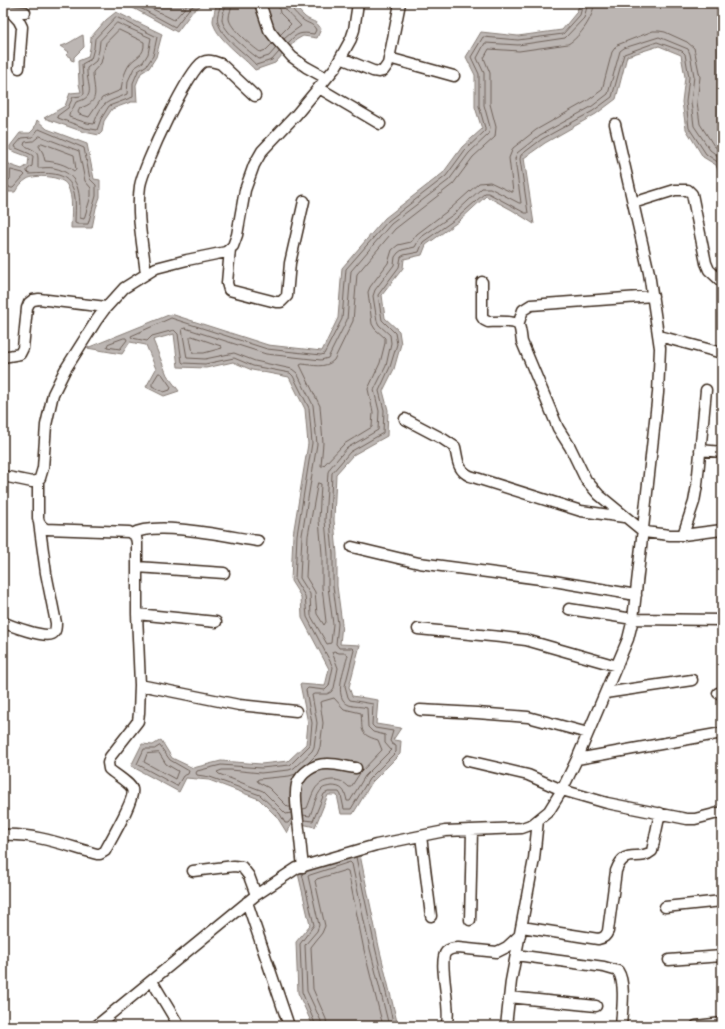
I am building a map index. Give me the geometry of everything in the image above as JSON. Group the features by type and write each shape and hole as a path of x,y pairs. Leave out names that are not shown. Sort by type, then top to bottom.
{"street":[{"path":"260,3 269,30 276,39 292,57 326,78"},
{"path":"3,476 32,482 38,480 42,475 46,425 53,394 65,370 106,307 124,288 156,268 169,264 213,256 226,252 230,249 235,241 245,190 254,164 262,151 319,88 341,58 349,45 354,30 358,3"},
{"path":"341,58 379,72 383,71 386,68 389,58 400,3"},
{"path":"6,11 25,12"},
{"path":"6,11 19,21 22,27 19,68"},
{"path":"389,58 454,76"},
{"path":"146,274 140,215 140,186 145,169 158,138 187,84 199,66 204,62 214,61 221,64 255,96"},
{"path":"319,88 380,124"},
{"path":"96,1026 247,902 291,871 303,866 376,845 444,831 502,830 522,828 533,824 549,811 562,790 628,640 633,619 644,532 660,372 659,336 649,273 615,124"},
{"path":"633,203 675,190 688,190 692,194 706,263 709,270 722,282"},
{"path":"230,249 229,290 281,302 287,296 290,263 304,201"},
{"path":"482,282 481,311 484,320 488,322 514,322 518,324"},
{"path":"653,296 531,305 523,310 518,324 522,342 558,428 570,447 586,480 599,495 644,532 683,535 722,530"},
{"path":"3,357 20,354 24,348 27,308 29,303 33,300 39,299 106,307"},
{"path":"659,336 722,352"},
{"path":"683,535 695,496 706,390"},
{"path":"405,419 443,439 454,447 460,469 463,473 581,511 624,517"},
{"path":"700,450 722,452"},
{"path":"3,622 36,633 48,635 53,634 55,631 56,623 46,573 39,522 38,480"},
{"path":"3,835 17,834 35,837 100,854 104,851 129,805 133,794 129,785 109,769 109,760 138,721 140,685 138,665 136,537 129,532 46,529 42,527 39,522"},
{"path":"132,534 138,530 171,529 258,541"},
{"path":"352,547 419,563 548,580 636,595"},
{"path":"137,567 224,573"},
{"path":"569,609 633,619 722,620"},
{"path":"137,614 216,622"},
{"path":"418,629 526,640 617,666"},
{"path":"605,694 692,680"},
{"path":"140,685 239,705 296,711"},
{"path":"420,710 523,716 588,733"},
{"path":"577,758 722,734"},
{"path":"468,761 528,775 562,790 607,803 687,819 695,819 722,812"},
{"path":"303,866 296,798 299,779 310,768 325,764 356,768"},
{"path":"521,931 598,939 606,935 616,871 620,862 625,858 631,856 648,855 652,851 660,813"},
{"path":"506,1026 510,981 534,859 538,820"},
{"path":"470,920 472,830"},
{"path":"421,836 431,916"},
{"path":"193,871 228,866 242,867 249,876 256,895"},
{"path":"665,907 722,901"},
{"path":"247,902 289,1026"},
{"path":"445,1026 448,1024 444,964 446,952 453,948 458,948 497,952 507,947 521,931"},
{"path":"516,955 604,967 618,971 621,976 622,983 621,1026"},
{"path":"669,960 722,956"},
{"path":"152,981 179,1026"},
{"path":"509,997 596,1006"},
{"path":"696,1026 722,1023"}],"water":[{"path":"124,3 204,3 192,12 177,32"},
{"path":"219,3 290,3 305,17 315,22 321,29 317,38 303,36 296,40 275,63 255,70 224,40 215,27 213,21 214,14"},
{"path":"580,3 722,3 722,181 716,165 703,157 686,129 682,102 685,77 681,55 659,46 627,56 616,99 596,114 545,143 524,158 534,224 486,196 459,221 426,245 422,255 404,259 403,268 382,295 385,318 399,331 401,344 394,369 383,391 388,410 387,436 353,455 336,474 334,520 337,554 337,586 342,624 340,644 360,645 349,687 352,696 378,700 376,724 401,728 393,740 401,741 400,754 372,782 353,814 341,814 337,795 328,795 315,827 293,822 287,833 277,817 259,799 209,780 186,778 179,792 131,766 142,744 153,745 161,740 172,758 193,768 221,761 261,764 288,761 306,744 308,723 300,684 325,686 329,669 302,618 301,597 291,581 293,535 308,444 305,409 289,377 252,370 233,362 206,368 178,367 174,334 153,340 167,375 179,391 164,396 146,387 156,369 146,345 130,342 122,354 87,348 171,314 268,345 322,351 338,318 342,268 385,218 443,173 462,147 482,129 475,107 475,75 466,57 481,32 518,36 562,30 576,13"},
{"path":"116,12 162,34 156,57 149,68 141,73 136,85 137,102 131,102 112,109 104,121 102,132 99,135 84,132 44,118 65,106 70,93 81,92 79,84 78,61 88,57 91,37 106,20"},
{"path":"83,35 84,47 74,57 74,61 71,60 70,57 66,55 69,52 60,46"},
{"path":"37,120 47,129 87,144 94,179 100,180 100,197 92,228 71,228 71,195 67,185 60,180 42,176 31,177 25,180 15,192 9,192 3,189 3,178 6,178 7,174 3,173 3,156 10,165 22,169 28,165 29,157 10,150 10,146 20,133 30,133 34,129"},
{"path":"359,850 379,947 398,1026 313,1026 298,993 296,942 310,925 297,869"}]}
